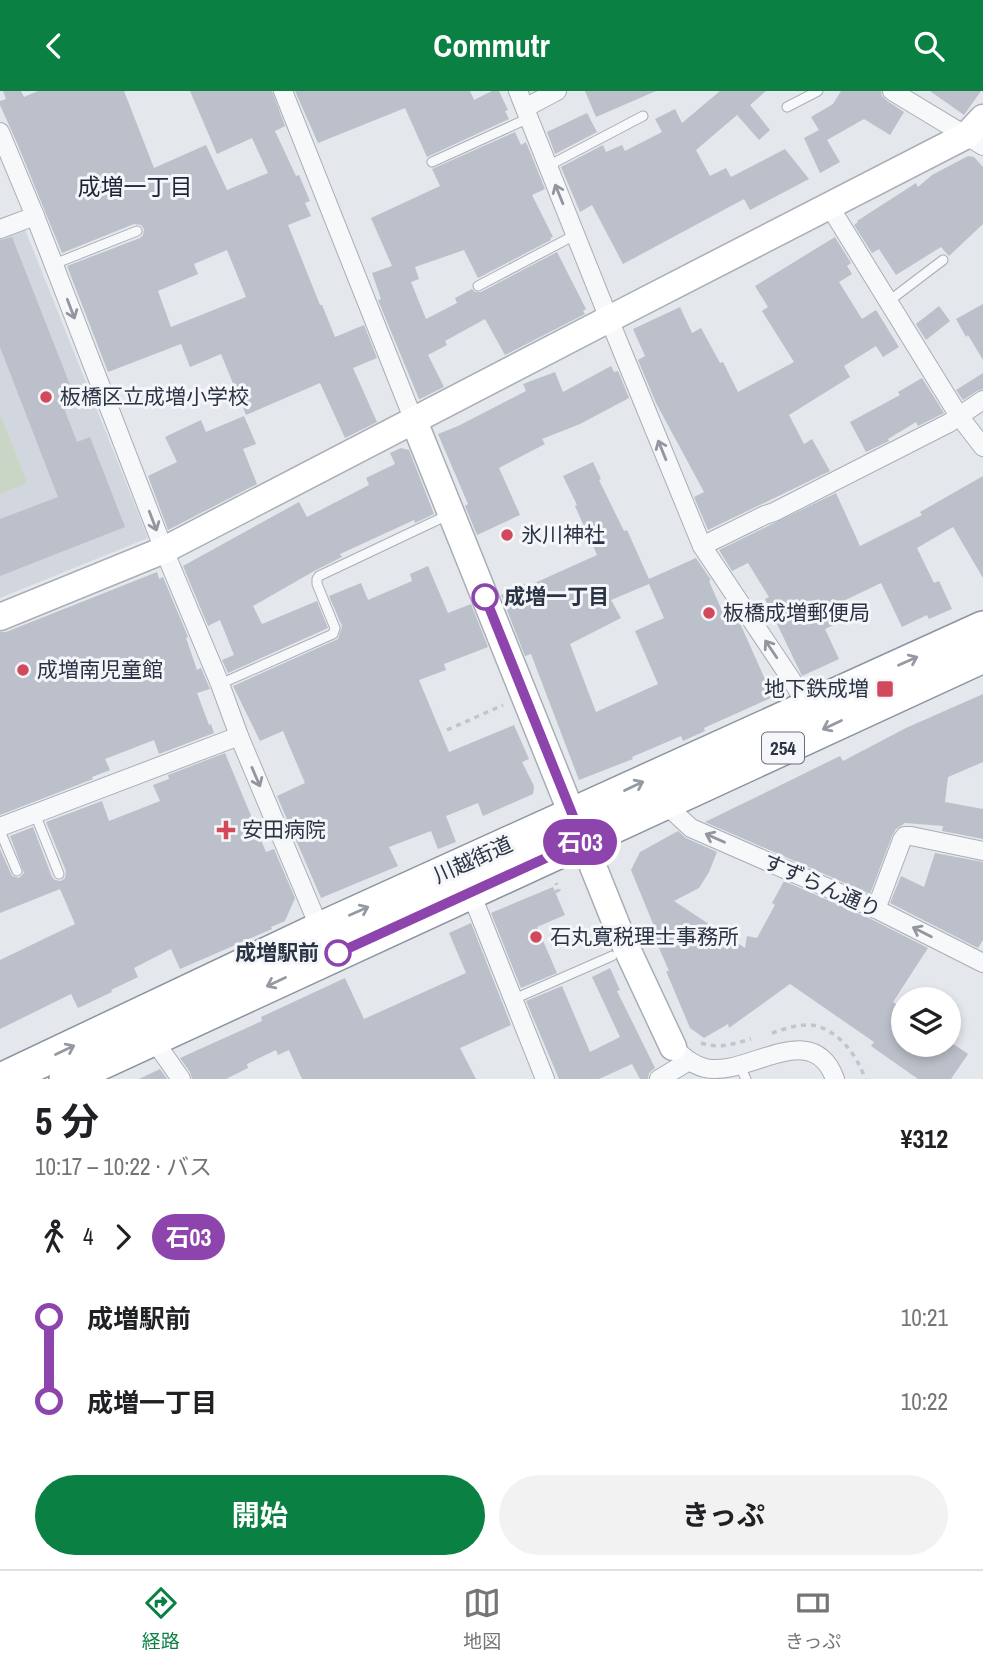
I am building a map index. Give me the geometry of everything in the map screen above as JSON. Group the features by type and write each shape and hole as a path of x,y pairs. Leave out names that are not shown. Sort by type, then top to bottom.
{"highway":[{"name":"川越街道","path":"66,1079 471,893 578,828 807,706 983,628"},
{"name":"川越街道","path":"3,1079 320,929 578,828 664,803 983,656"}],"street":[{"path":"283,91 624,944 685,1058 704,1067 734,1073 786,1051 801,1049 824,1061 835,1079"},
{"path":"518,91 702,546 807,706"},
{"path":"527,113 556,91"},
{"path":"892,91 978,133"},
{"path":"0,132 164,550 320,929"},
{"path":"0,617 164,550 609,319 978,133"},
{"path":"830,207 959,416 983,447"},
{"path":"0,229 34,216"},
{"path":"702,546 949,423 983,400"},
{"path":"0,829 239,736"},
{"name":"すずらん通り","path":"664,803 691,828 876,909 983,963"},
{"path":"876,909 905,836 983,851"},
{"path":"471,893 545,1079"},
{"path":"153,1039 181,1079"},
{"path":"659,1079 685,1058"}],"lane":[{"path":"787,107 818,91"},
{"path":"432,162 527,113"},
{"path":"548,166 643,116"},
{"path":"54,264 137,230"},
{"path":"478,286 575,235"},
{"path":"889,301 943,260"},
{"path":"220,684 336,631 317,584 319,576 451,513"},
{"path":"35,814 59,874"},
{"path":"0,829 17,871"},
{"path":"514,999 612,956"}],"path":[{"path":"447,730 525,696"},
{"path":"553,878 559,890 555,892"},
{"path":"764,1036 789,1028 812,1025 833,1034 849,1048 865,1079"},
{"path":"685,1058 701,1043 721,1047 753,1038"}],"shaded area":[{"name":"板橋区立成増小学校","path":"24,227 148,538 0,598 0,236"}],"green space":[{"path":"0,414 27,483 0,494"}],"building":[{"path":"3,91 21,91 24,97 38,91 124,91 154,168 206,145 227,190 268,173 252,138 217,154 190,91 272,91 285,126 275,131 310,201 305,203 311,216 288,225 335,337 364,325 377,358 353,368 377,422 345,438 320,383 246,415 221,354 190,367 181,344 108,372 67,266 140,238 144,229 141,225 134,224 62,253 0,105 0,101 6,99","holes":["227,250 246,297 171,327 158,291 198,274 194,264"]},
{"path":"295,91 470,91 474,100 492,91 499,91 509,119 427,157 405,108 318,143"},
{"path":"585,91 656,91 596,117"},
{"path":"720,91 766,91 750,105 770,130 759,140 737,115 696,150 710,176 726,168 731,177 785,149 809,179 750,210 744,199 623,264 592,205 580,212 561,167 603,145 606,152 622,145 625,151 662,132 655,119 675,109 682,123"},
{"path":"841,91 881,91 886,100 904,112 890,135 864,119 827,140 840,162 820,173 804,138 819,130 811,117 833,104"},
{"path":"930,91 981,91 964,115"},
{"path":"587,113 597,132 555,154 547,132"},
{"path":"515,132 521,145 526,142 545,189 532,195 553,237 551,240 478,278 464,250 415,267 419,279 411,282 426,319 457,303 455,298 472,289 481,292 557,252 586,309 583,311 585,314 505,355 485,319 445,341 447,345 428,355 444,387 419,399 378,300 381,299 372,273 392,266 371,218 440,186 432,169"},
{"path":"968,156 974,157 983,167 983,224 949,256 941,247 896,275 879,249 872,253 854,225 916,183 918,187 932,175"},
{"path":"12,237 72,390 59,395 77,442 90,437 125,527 0,576 0,519 58,497 0,347 0,240"},
{"path":"835,237 851,263 847,266 852,274 839,282 862,319 876,310 899,347 883,357 876,346 844,366 850,377 789,415 804,444 812,439 830,471 708,530 694,497 704,492 656,403 638,360 645,356 633,329 680,307 692,333 701,328 738,392 794,362 762,311 768,307 755,286"},
{"path":"983,304 983,360 956,319"},
{"path":"939,306 950,321 926,340 916,324"},
{"path":"611,366 614,372 618,371 629,398 580,424 542,439 545,444 499,468 520,515 477,535 465,506 468,504 438,434 526,391 523,384 555,372 563,392"},
{"path":"983,373 983,389 963,400 956,390"},
{"path":"922,378 944,413 918,426 916,422 888,439 889,441 866,452 850,422 900,395 898,392"},
{"path":"244,416 256,444 243,449 257,484 168,530 148,476 177,462 165,437 201,420 206,432"},
{"path":"401,448 409,450 434,514 415,523 414,520 340,554 342,557 253,606 262,624 317,601 328,628 228,673 222,660 234,655 220,620 208,626 183,566 299,502 307,517 369,485 366,478 395,464 390,453"},
{"path":"593,462 601,479 599,480 624,531 627,530 649,579 696,558 711,580 709,581 723,613 731,610 739,621 773,697 704,728 705,731 683,741 681,736 632,757 633,759 579,780 531,654 525,656 501,595 597,555 563,476","holes":["649,584 664,618 635,631 658,684 596,712 570,644 621,618 611,600"]},
{"path":"983,476 983,578 953,527 917,548 934,583 939,581 952,609 929,619 927,615 902,627 881,583 837,604 844,620 825,629 839,659 802,676 765,599 769,597 748,563 732,571 719,550 836,493 860,546 922,515 920,512"},
{"path":"428,566 448,613 471,604 488,647 444,664 446,670 419,680 449,752 514,725 529,759 522,762 534,786 533,794 483,816 478,803 446,816 456,842 438,849 431,831 389,847 398,866 321,898 277,796 305,783 283,731 260,741 233,686 338,639 342,626 329,596 361,583 368,600 412,581 410,574"},
{"path":"157,572 159,579 163,577 188,637 186,638 197,670 201,668 210,689 197,693 214,733 159,754 154,740 105,759 110,770 92,777 93,779 0,815 0,632 6,632"},
{"path":"983,694 983,762 948,777 945,802 983,809 983,839 942,831 943,826 905,823 896,829 892,836 870,894 705,822 840,756 843,761 906,728"},
{"path":"225,753 266,852 274,849 295,898 285,921 180,969 171,949 134,968 138,977 78,1008 71,994 0,1029 0,960 75,924 60,889 0,913 0,849 12,876 19,878 24,873 10,836 33,827 52,877 61,881 65,878 66,871 46,822 102,801 109,821 160,801 153,785 169,779 168,775"},
{"path":"678,831 686,838 717,852 699,888 674,901 745,948 747,936 757,938 775,905 772,903 784,881 871,919 928,948 903,987 891,987 891,1057 961,1057 961,1049 968,1054 951,1079 918,1079 871,1046 874,1042 790,984 729,1028 728,1024 704,1038 690,1028 652,932 656,931 631,870 640,852"},
{"path":"935,853 983,862 983,940 978,948 890,903 901,876 924,887"},
{"name":"石丸寛税理士事務所","path":"553,887 565,915 537,927 557,973 521,988 491,913"},
{"path":"471,923 511,1025 460,1048 476,1079 302,1079 289,1050 278,1055 276,1050 247,1064 248,1068 226,1079 192,1079 180,1058 262,1021 261,1017 345,978 364,1019 466,973 449,933"},
{"path":"610,968 620,990 617,991 655,1068 649,1073 648,1079 640,1079 632,1064 599,1079 559,1079 526,1001 562,986 590,1052 620,1037 592,977"},
{"path":"160,1069 167,1079 139,1079"}],"bus line":[{"name":"石03","path":"338,953 583,841 485,597"}],"place":[{"name":"板橋区立成増小学校","path":"46,397"},
{"name":"氷川神社","path":"507,535"},
{"name":"成増一丁目","path":"485,597"},
{"name":"板橋成増郵便局","path":"709,613"},
{"name":"成増南児童館","path":"23,670"},
{"name":"地下鉄成増","path":"885,689"},
{"name":"安田病院","path":"226,830"},
{"name":"石丸寛税理士事務所","path":"536,937"},
{"name":"成増駅前","path":"338,953"}],"district":[{"name":"成増一丁目","path":"135,187"}]}
